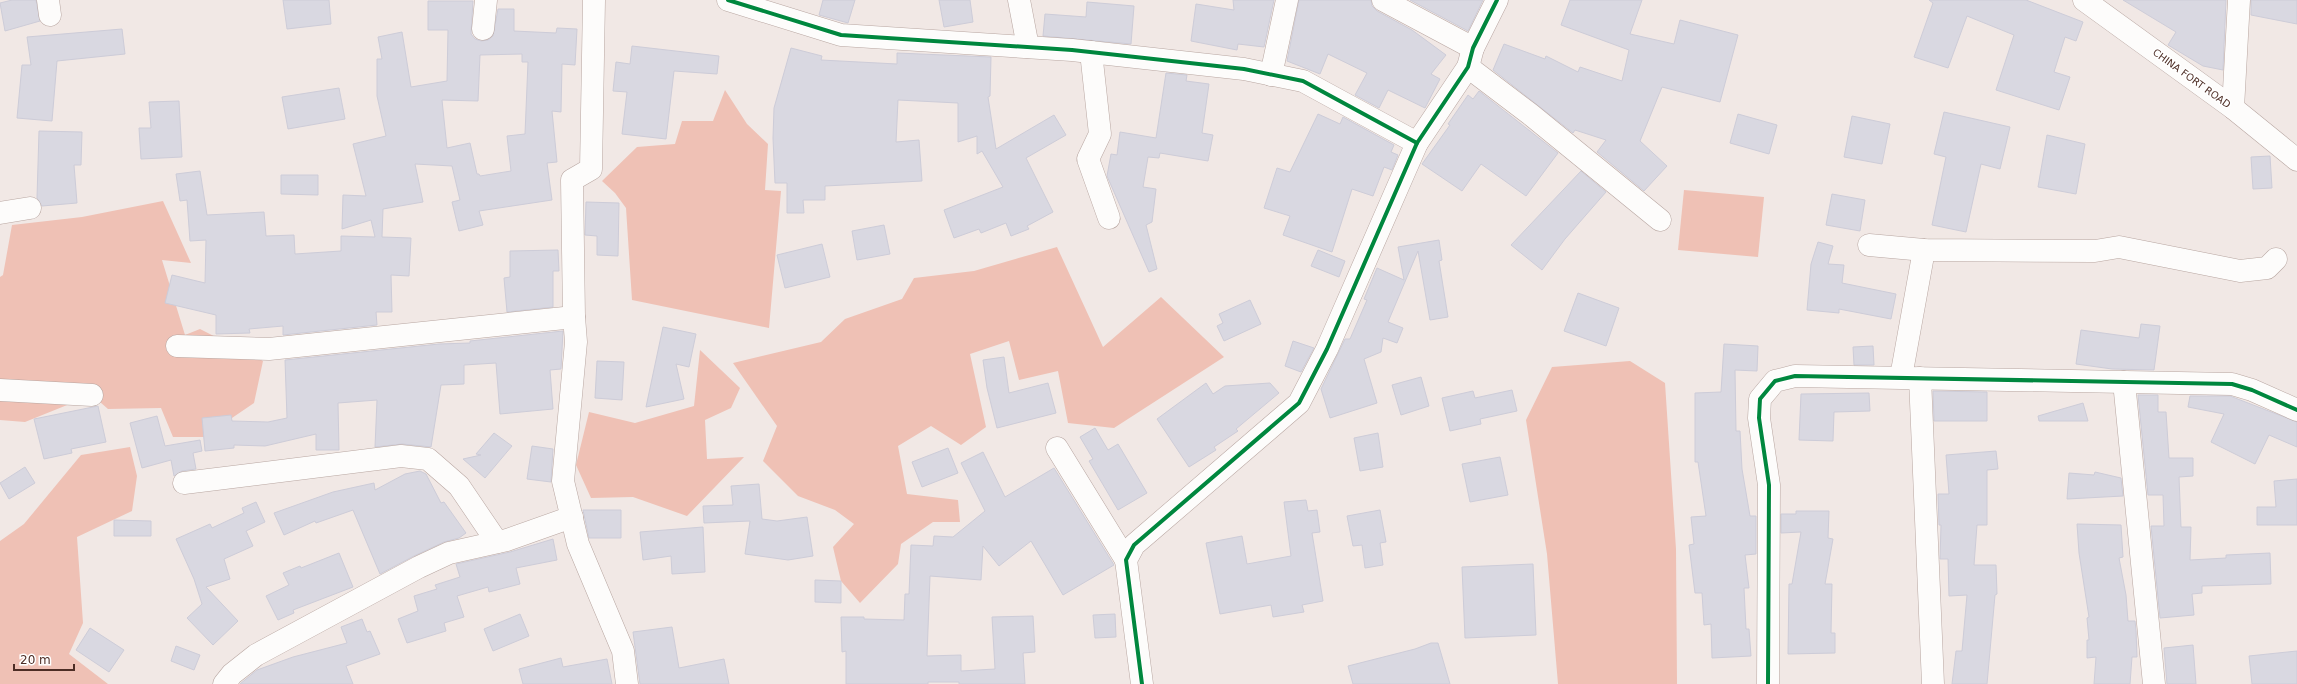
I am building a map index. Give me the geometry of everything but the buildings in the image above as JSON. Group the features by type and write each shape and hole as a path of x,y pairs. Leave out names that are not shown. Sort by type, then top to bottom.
{"street":[{"path":"483,29 486,0"},
{"path":"594,0 591,168 572,180 574,317 576,342 563,481 578,544 623,651 627,684"},
{"path":"728,0 841,35 1091,52 1244,69 1304,81 1417,143"},
{"path":"1019,0 1028,47"},
{"path":"1271,75 1288,0"},
{"path":"1383,0 1471,58 1530,114 1660,220"},
{"path":"1126,560 1134,545 1299,403 1326,349 1417,143 1471,58 1497,0"},
{"name":"CHINA FORT ROAD","path":"2084,0 2233,108 2297,160"},
{"path":"2233,108 2239,0"},
{"path":"1091,52 1100,134 1088,159 1109,218"},
{"path":"0,213 30,208"},
{"path":"1869,244 1924,250 2095,251 2119,247 2240,271 2267,268 2276,259"},
{"path":"1924,250 1911,377 1933,684"},
{"path":"177,346 269,349 574,317"},
{"path":"1768,684 1769,485 1759,418 1760,399 1775,382 1795,376 2232,384 2252,390 2297,410"},
{"path":"2124,382 2154,684"},
{"path":"0,390 92,395"},
{"path":"1057,448 1126,560 1142,684"},
{"path":"184,483 401,456 428,459 459,486 497,542"},
{"path":"224,684 232,674 256,654 378,587 449,554 497,542 572,517"}],"shaded area":[{"path":"725,90 747,124 768,144 765,190 781,191 769,328 632,300 626,208 615,193 602,181 637,147 675,144 682,121 713,121"},
{"path":"1684,190 1764,197 1758,257 1678,250"},
{"path":"163,201 191,263 162,260 185,335 200,329 263,361 254,403 204,437 173,437 161,408 108,409 92,395 25,422 0,420 0,277 3,275 12,225 82,217"},
{"path":"1057,247 1103,347 1161,297 1224,357 1114,428 1068,423 1058,371 1019,380 1009,341 970,354 986,427 961,445 931,426 898,446 907,494 958,500 960,522 933,522 901,544 898,564 860,603 841,581 833,547 854,524 835,510 798,496 763,461 777,426 733,363 821,342 845,319 902,299 914,278 974,271"},
{"path":"700,350 740,388 731,408 705,420 707,459 744,457 687,516 633,497 591,498 576,465 589,412 635,423 694,406"},
{"path":"1630,361 1665,383 1676,549 1677,684 1558,684 1547,554 1526,420 1552,367"},
{"path":"130,447 137,476 132,511 77,537 83,623 69,654 108,684 0,684 0,541 24,524 81,455"}],"cycle path":[{"path":"728,0 841,35 1072,50 1244,69 1303,81 1417,143"},
{"path":"1142,684 1126,560 1134,545 1299,403 1327,349 1417,143 1468,67 1473,48 1497,0"},
{"path":"1768,684 1769,485 1759,418 1760,399 1775,381 1795,376 2232,384 2252,390 2297,410"}]}
